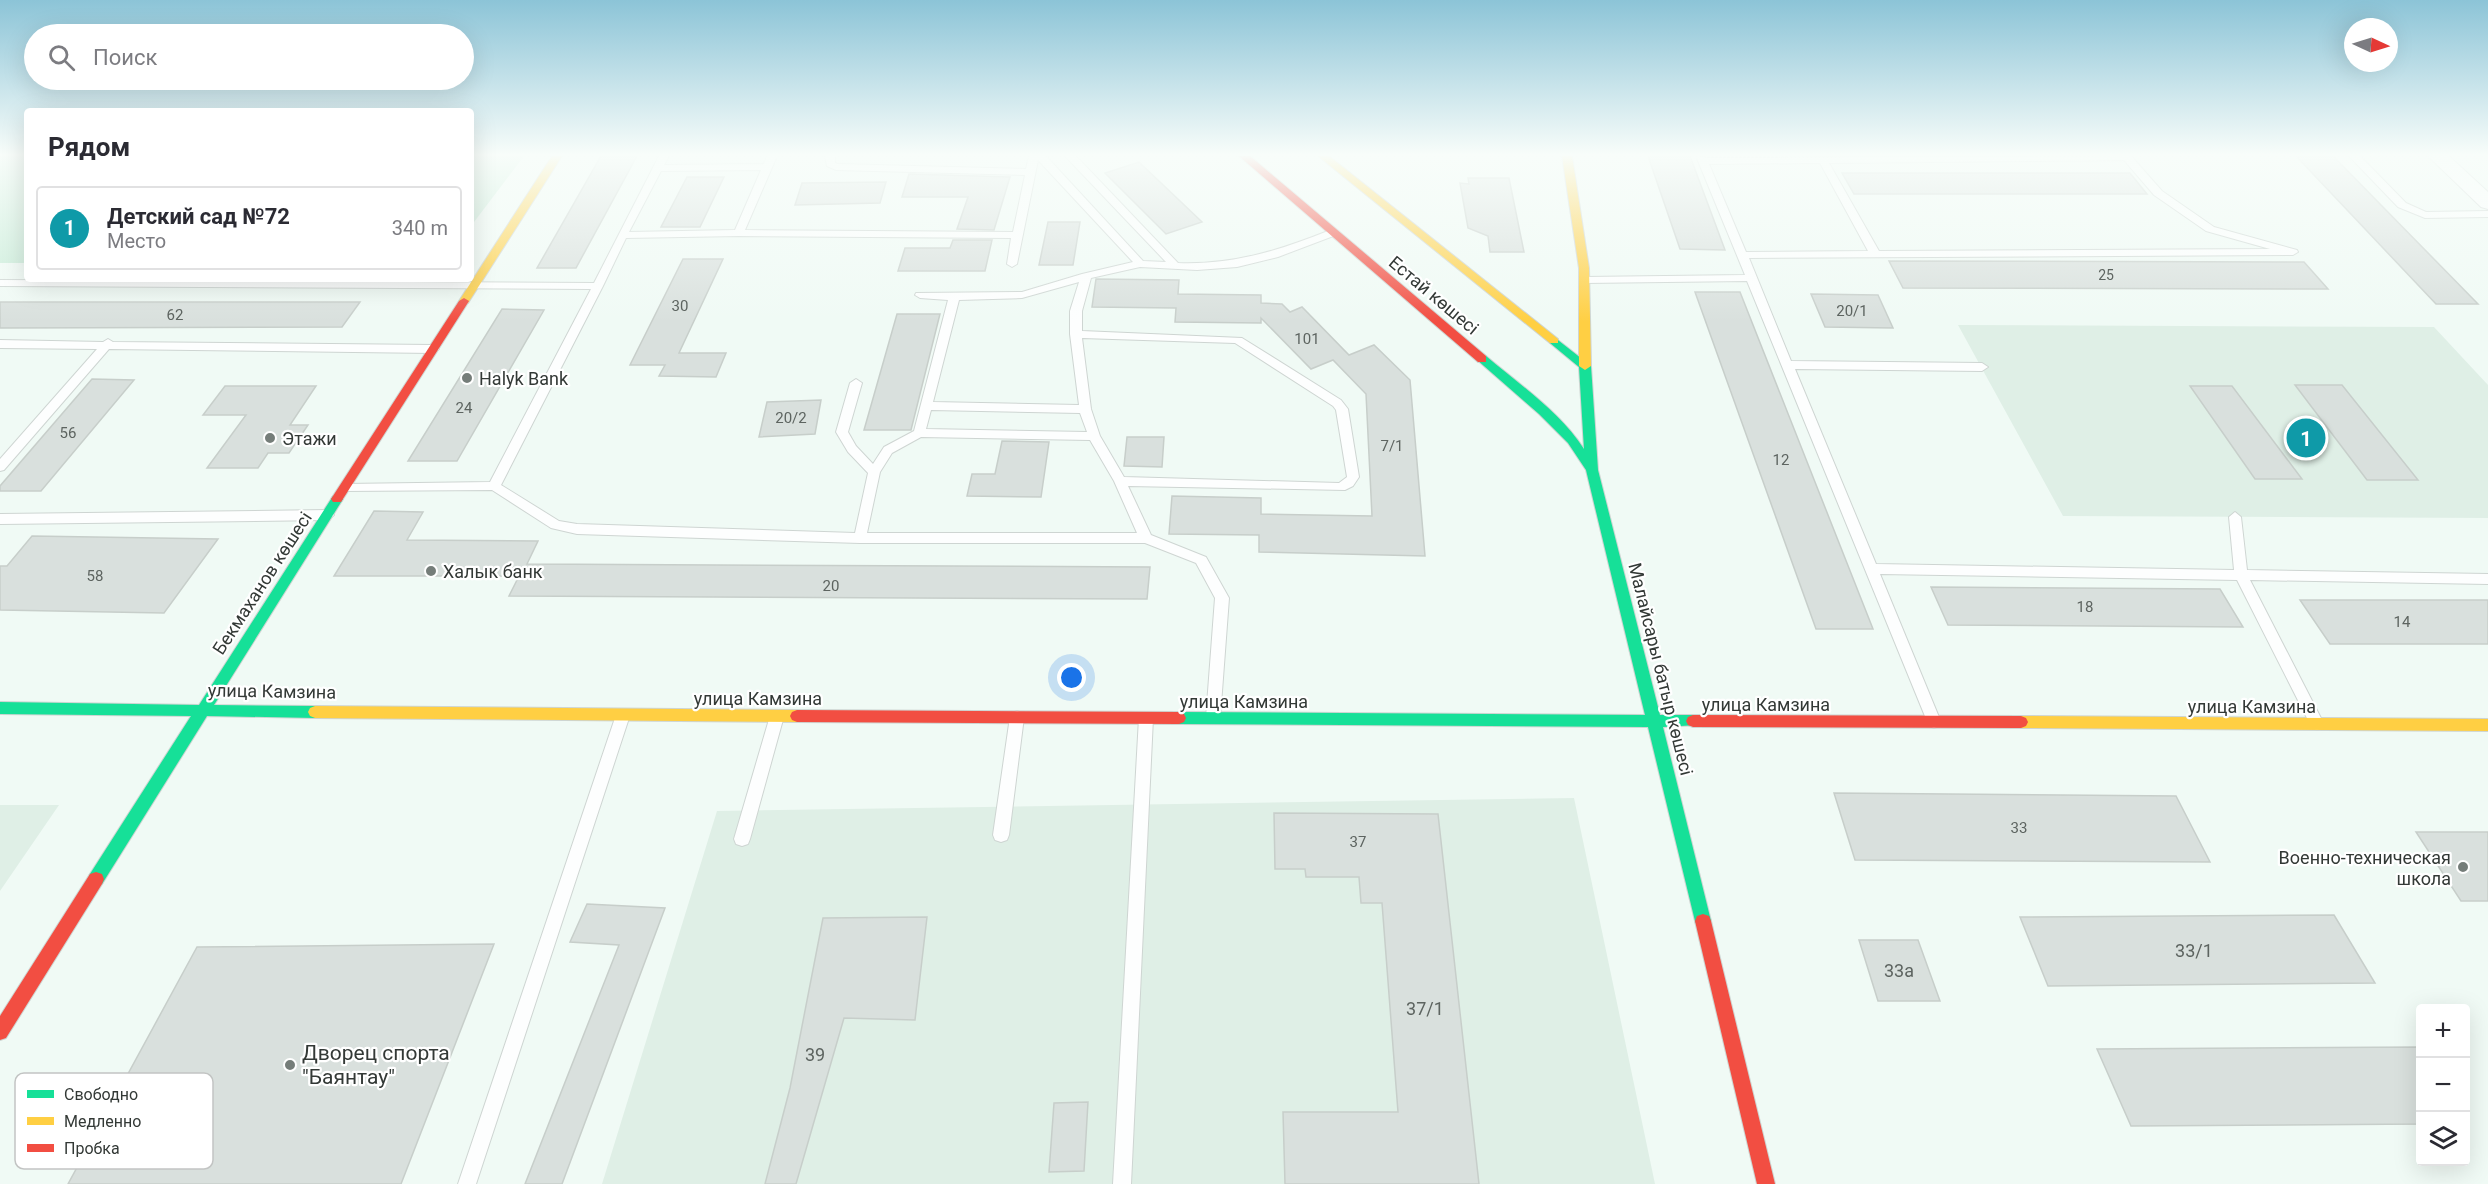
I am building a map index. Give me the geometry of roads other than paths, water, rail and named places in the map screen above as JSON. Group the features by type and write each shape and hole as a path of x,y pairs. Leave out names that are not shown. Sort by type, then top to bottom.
{"main road":[{"name":"Бекмаханов көшесі","path":"0,1032 203,708 522,211"},
{"name":"Естай көшесі","path":"1307,211 1559,425 1592,470"},
{"path":"1392,211 1585,366"},
{"name":"Малайсары батыр көшесі","path":"1575,211 1585,280 1585,366 1592,470 1656,722 1766,1184"},
{"name":"улица Камзина","path":"0,708 1656,722 2488,724"}],"lane":[{"path":"494,486 635,211"},
{"path":"739,233 748,211"},
{"path":"1012,264 1022,211"},
{"path":"1091,211 1140,264"},
{"path":"1123,211 1175,266"},
{"path":"1724,211 1934,722"},
{"path":"1851,211 1875,254"},
{"path":"1742,255 2294,252 2210,230 2183,211"},
{"path":"2417,211 2425,215 2488,214"},
{"path":"622,235 739,233 1017,235"},
{"path":"920,295 954,297 1022,295 1086,276 1140,264 1203,268 1255,261 1332,233"},
{"path":"1086,276 1076,311 1076,334 1085,409 1094,436 1120,481 1146,538"},
{"path":"1585,280 1751,278"},
{"path":"0,283 598,286"},
{"path":"919,434 954,297"},
{"path":"1076,334 1238,340 1337,403 1342,410 1353,477 1350,483 1341,487 1120,481"},
{"path":"0,467 108,343"},
{"path":"0,344 108,343 433,349"},
{"path":"1786,365 1982,367"},
{"path":"856,383 842,432 852,450 874,472"},
{"path":"926,406 1085,409"},
{"path":"860,538 874,472 888,450 919,434 1094,436"},
{"path":"345,488 494,486 556,525 577,530 860,538 1146,538 1201,560 1222,598 1213,718"},
{"path":"0,519 328,515"},
{"path":"2235,517 2241,575 2317,724"},
{"path":"1871,569 2488,579"},
{"path":"468,1184 623,715"},
{"path":"742,839 777,716"},
{"path":"1001,835 1017,717"},
{"path":"1122,1184 1146,718"}],"place":[{"name":"Halyk Bank","path":"467,378"},
{"name":"Этажи","path":"270,438"},
{"name":"Детский сад №72","path":"2306,438"},
{"name":"Халык банк","path":"431,571"},
{"name":"Военно-техническая школа","path":"2463,867"},
{"name":"Дворец спорта \"Баянтау\"","path":"290,1065"}]}
